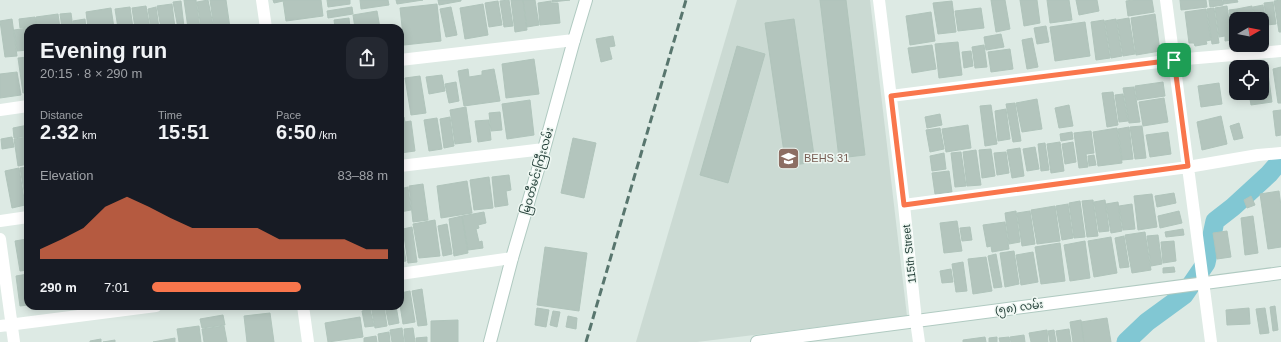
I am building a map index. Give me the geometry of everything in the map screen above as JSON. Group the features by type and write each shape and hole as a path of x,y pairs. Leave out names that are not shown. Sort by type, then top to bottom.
{"street":[{"path":"262,0 265,24"},
{"name":"မြဝတီမင်းကြီးလမ်း","path":"490,342 512,258 586,0"},
{"name":"115th Street","path":"879,0 919,342"},
{"path":"1166,0 1211,342"},
{"path":"404,60 574,40"},
{"path":"891,96 1174,60 1281,51"},
{"path":"0,110 24,107"},
{"path":"404,166 544,149"},
{"path":"904,205 1281,153"},
{"path":"0,221 24,218"},
{"path":"0,239 6,325 14,342"},
{"path":"404,273 512,258"},
{"name":"(၅၈) လမ်း","path":"756,342 1203,282 1281,273"},
{"path":"6,325 124,310"},
{"path":"304,310 308,342"}],"shaded area":[{"name":"BEHS 31","path":"737,0 870,0 907,316 697,342 636,342"}],"building":[{"path":"184,0 196,0 199,24 187,24"},
{"path":"208,0 213,24 201,24 197,2"},
{"path":"210,0 226,0 229,24 213,24"},
{"path":"273,0 283,0 283,1 274,3"},
{"path":"283,0 321,0 323,16 286,21"},
{"path":"327,0 350,0 350,4 328,7"},
{"path":"360,0 388,0 389,5 361,9"},
{"path":"396,0 423,0 397,4"},
{"path":"438,0 461,0 461,1 439,5"},
{"path":"509,0 513,26 504,27 500,1"},
{"path":"511,0 523,0 527,30 515,32"},
{"path":"523,0 535,0 539,25 527,27"},
{"path":"552,0 570,0 552,2"},
{"path":"820,0 846,0 865,155 839,158"},
{"path":"991,0 1005,0 1010,29 996,32"},
{"path":"1020,0 1037,0 1040,23 1024,26"},
{"path":"1047,0 1069,0 1072,20 1050,23"},
{"path":"1076,0 1097,0 1099,11 1079,15"},
{"path":"1152,0 1154,12 1128,16 1126,1"},
{"path":"1180,0 1206,0 1207,7 1181,10"},
{"path":"1209,0 1222,0 1223,5 1210,7"},
{"path":"1223,0 1237,0 1238,2 1223,4"},
{"path":"1281,0 1281,32 1279,32 1274,1"},
{"path":"181,1 184,24 177,24 173,2"},
{"path":"498,1 502,25 489,27 485,3"},
{"path":"551,1 551,3 558,3 560,23 540,25 538,3"},
{"path":"952,1 956,32 938,34 933,3"},
{"path":"1273,2 1276,24 1269,25 1269,12 1265,12 1264,3"},
{"path":"172,4 174,24 160,24 157,6"},
{"path":"437,4 441,41 404,45 404,24 402,24 400,8"},
{"path":"483,4 488,35 465,39 460,8"},
{"path":"1263,5 1264,12 1254,12 1253,7"},
{"path":"146,6 149,24 134,24 132,8"},
{"path":"1227,6 1229,20 1229,40 1225,41 1225,36 1219,37 1215,8"},
{"path":"1252,6 1253,12 1238,12 1237,9"},
{"path":"130,7 132,24 117,24 115,9"},
{"path":"156,7 158,24 150,24 148,9"},
{"path":"352,7 353,14 328,18 327,11"},
{"path":"451,7 457,35 446,37 440,9"},
{"path":"111,8 113,24 88,24 86,12"},
{"path":"981,8 984,28 958,31 955,11"},
{"path":"1214,8 1219,43 1212,44 1207,9"},
{"path":"1206,9 1211,40 1206,41 1207,44 1195,46 1194,43 1189,43 1185,12"},
{"path":"1237,9 1237,12 1229,12 1229,10"},
{"path":"377,11 379,24 354,24 353,15"},
{"path":"931,12 935,41 910,45 906,16"},
{"path":"71,13 72,24 61,24 60,14"},
{"path":"58,14 59,24 37,24 36,17"},
{"path":"1155,14 1160,51 1136,55 1131,18"},
{"path":"35,17 37,24 24,24 24,28 20,28 19,19"},
{"path":"349,18 350,24 334,24 334,20"},
{"path":"1129,18 1135,54 1123,56 1117,20"},
{"path":"12,19 17,56 5,57 0,21"},
{"path":"85,19 86,24 73,24 73,21"},
{"path":"794,19 815,162 786,166 765,23"},
{"path":"1116,19 1122,56 1111,58 1105,21"},
{"path":"1104,20 1110,58 1096,60 1091,22"},
{"path":"1085,22 1090,56 1055,61 1050,27"},
{"path":"1046,26 1049,42 1037,44 1034,28"},
{"path":"24,29 24,50 17,51 14,30"},
{"path":"1001,34 1004,47 986,50 984,37"},
{"path":"613,36 615,46 609,47 612,59 601,62 596,39"},
{"path":"1032,38 1038,67 1027,69 1022,40"},
{"path":"958,42 962,75 939,78 935,44"},
{"path":"932,45 936,69 912,73 908,48"},
{"path":"984,45 987,67 975,68 972,47"},
{"path":"737,46 765,54 728,183 700,175"},
{"path":"1010,49 1013,69 991,72 988,52"},
{"path":"971,51 973,66 964,68 962,52"},
{"path":"24,57 23,93 18,58"},
{"path":"534,59 539,94 506,98 502,64"},
{"path":"1281,67 1281,103 1278,103 1273,69"},
{"path":"468,69 469,77 482,75 482,71 494,69 500,101 464,106 458,71"},
{"path":"17,72 21,95 0,98 0,74"},
{"path":"442,75 445,91 429,94 426,77"},
{"path":"420,76 426,113 411,115 405,78"},
{"path":"1269,80 1272,102 1251,105 1250,100 1269,100"},
{"path":"456,82 459,101 449,103 445,84"},
{"path":"1163,82 1165,96 1137,100 1135,86"},
{"path":"1219,83 1222,104 1201,107 1198,86"},
{"path":"1134,87 1140,122 1129,123 1123,88"},
{"path":"1113,92 1118,125 1107,127 1102,93"},
{"path":"1123,94 1128,121 1119,122 1115,95"},
{"path":"1164,98 1168,122 1143,126 1139,102"},
{"path":"1037,99 1042,129 1022,132 1016,103"},
{"path":"530,100 534,135 507,139 502,104"},
{"path":"1015,103 1021,141 1013,142 1006,104"},
{"path":"991,105 997,144 985,146 980,106"},
{"path":"1069,105 1073,126 1059,128 1055,108"},
{"path":"466,107 471,142 455,144 450,110"},
{"path":"1006,109 1010,139 998,141 995,111"},
{"path":"1281,110 1281,135 1276,136 1273,111"},
{"path":"500,112 502,130 491,131 489,113"},
{"path":"940,114 942,125 927,128 925,117"},
{"path":"1221,116 1227,144 1202,150 1197,122"},
{"path":"404,117 405,122 411,121 415,151 404,152"},
{"path":"450,117 454,146 444,148 440,119"},
{"path":"437,118 442,149 429,151 424,120"},
{"path":"489,120 491,140 478,142 475,121"},
{"path":"1239,123 1243,138 1234,140 1230,126"},
{"path":"968,125 971,148 946,152 942,129"},
{"path":"24,126 24,137 14,138 13,128"},
{"path":"1142,126 1146,158 1135,159 1130,127"},
{"path":"1129,127 1133,159 1122,160 1118,129"},
{"path":"940,128 944,149 930,152 926,130"},
{"path":"1117,128 1122,163 1098,166 1093,132"},
{"path":"1091,131 1094,153 1086,154 1088,167 1079,168 1074,133"},
{"path":"1072,132 1073,139 1061,141 1060,134"},
{"path":"1168,132 1171,154 1150,157 1146,135"},
{"path":"12,137 14,147 2,149 1,139"},
{"path":"24,138 24,165 18,166 14,139"},
{"path":"573,138 596,143 584,198 561,193"},
{"path":"1060,142 1064,171 1051,173 1047,144"},
{"path":"1073,142 1076,162 1065,164 1062,144"},
{"path":"1045,143 1049,170 1041,171 1038,144"},
{"path":"1035,147 1039,169 1027,171 1023,149"},
{"path":"1020,148 1024,176 1012,178 1007,150"},
{"path":"991,149 995,176 982,178 979,150"},
{"path":"976,150 981,185 967,186 963,152"},
{"path":"961,152 966,186 955,187 951,153"},
{"path":"1006,152 1009,173 997,175 994,153"},
{"path":"944,153 946,169 932,171 930,156"},
{"path":"1094,155 1096,165 1089,166 1088,156"},
{"path":"19,168 24,205 12,208 5,171"},
{"path":"20,168 24,168 24,191"},
{"path":"949,171 952,192 935,194 932,173"},
{"path":"509,175 511,190 506,191 508,205 495,207 492,177"},
{"path":"489,177 493,208 474,210 470,180"},
{"path":"467,181 472,213 441,218 437,186"},
{"path":"423,184 428,220 413,222 409,186"},
{"path":"408,187 411,210 404,211 404,188"},
{"path":"1279,191 1281,206 1281,247 1268,249 1260,194"},
{"path":"1174,193 1176,203 1157,207 1155,196"},
{"path":"1152,194 1157,227 1138,230 1134,196"},
{"path":"1251,196 1255,205 1247,208 1244,200"},
{"path":"1093,200 1098,236 1087,237 1082,201"},
{"path":"1105,200 1109,231 1099,232 1094,202"},
{"path":"1080,201 1085,237 1074,238 1069,203"},
{"path":"1118,202 1122,231 1111,233 1106,204"},
{"path":"1068,204 1073,238 1062,240 1056,206"},
{"path":"1132,204 1135,229 1123,230 1119,206"},
{"path":"1055,206 1060,241 1037,244 1031,210"},
{"path":"1016,211 1020,242 1009,244 1005,213"},
{"path":"1030,211 1035,244 1022,246 1017,213"},
{"path":"1179,211 1182,223 1160,228 1158,216"},
{"path":"484,212 486,223 478,225 479,228 476,229 479,242 482,241 483,248 468,250 462,216"},
{"path":"462,216 468,253 454,256 449,219"},
{"path":"1253,216 1258,253 1245,255 1241,218"},
{"path":"435,220 440,256 419,258 413,224"},
{"path":"957,221 962,251 944,253 940,223"},
{"path":"1005,222 1009,249 992,252 991,246 987,247 983,225"},
{"path":"447,224 452,254 443,256 438,226"},
{"path":"412,227 417,262 408,263 404,229"},
{"path":"970,227 972,240 962,241 960,228"},
{"path":"1183,229 1184,235 1166,237 1165,232"},
{"path":"1227,231 1231,257 1217,259 1213,233"},
{"path":"1145,232 1151,270 1132,273 1125,235"},
{"path":"1158,235 1162,264 1151,266 1147,236"},
{"path":"1124,236 1129,267 1120,268 1115,238"},
{"path":"1111,237 1117,273 1094,277 1088,241"},
{"path":"24,240 24,270 20,271 15,241"},
{"path":"1085,241 1090,278 1070,281 1064,245"},
{"path":"1174,241 1176,261 1163,263 1161,242"},
{"path":"1060,243 1065,281 1041,284 1035,247"},
{"path":"545,247 587,253 579,311 537,305"},
{"path":"404,249 406,261 404,261"},
{"path":"1014,251 1019,284 1005,287 1000,253"},
{"path":"1033,252 1038,282 1021,285 1016,255"},
{"path":"996,254 1002,287 994,288 988,256"},
{"path":"986,257 992,291 973,294 968,259"},
{"path":"963,262 967,291 956,292 952,264"},
{"path":"1174,267 1175,272 1163,273 1163,268"},
{"path":"951,269 953,282 942,283 940,271"},
{"path":"24,275 24,306 20,306 16,276"},
{"path":"422,289 427,325 418,326 412,291"},
{"path":"410,291 415,322 403,324 401,310 404,310 404,292"},
{"path":"1275,306 1278,330 1273,331 1270,307"},
{"path":"537,308 549,310 546,327 535,325"},
{"path":"1249,308 1250,324 1227,325 1226,310"},
{"path":"1265,308 1269,333 1260,334 1256,309"},
{"path":"370,310 374,326 365,327 362,311"},
{"path":"372,310 385,310 387,326 375,328"},
{"path":"386,310 397,310 399,323 389,325"},
{"path":"553,311 560,312 557,327 550,325"},
{"path":"270,313 274,342 247,342 244,316"},
{"path":"223,315 225,325 202,328 200,319"},
{"path":"568,316 577,318 576,329 566,327"},
{"path":"360,317 363,337 328,342 325,323"},
{"path":"1107,318 1111,342 1084,342 1081,322"},
{"path":"458,320 458,342 431,342 431,321"},
{"path":"1081,320 1084,342 1073,342 1070,322"},
{"path":"199,326 201,342 179,342 177,329"},
{"path":"224,326 227,342 204,342 202,329"},
{"path":"402,328 404,342 392,342 390,330"},
{"path":"413,328 415,342 405,342 404,329"},
{"path":"1069,329 1071,342 1058,342 1056,331"},
{"path":"1047,330 1048,342 1031,342 1029,333"},
{"path":"1054,330 1056,342 1050,342 1048,331"},
{"path":"389,332 390,342 379,342 378,334"},
{"path":"1024,335 1025,342 1011,342 1010,337"},
{"path":"376,336 377,342 364,342 364,338"},
{"path":"427,337 427,342 416,342 416,338"},
{"path":"985,337 986,342 963,342 963,340"},
{"path":"997,337 997,342 989,342 989,338"},
{"path":"1009,337 1010,342 1000,342 999,338"},
{"path":"175,338 175,342 153,342"},
{"path":"101,339 101,342 90,342 90,341"},
{"path":"115,340 115,342 103,342"}],"waterway":[{"path":"1126,342 1147,322 1184,295 1206,263 1215,221 1233,207 1269,174 1281,160"}],"railway":[{"path":"586,342 686,0"}],"place":[{"name":"BEHS 31","path":"789,158"}],"route":[{"path":"1174,60 1188,166 904,205 891,96 1174,60"}]}
